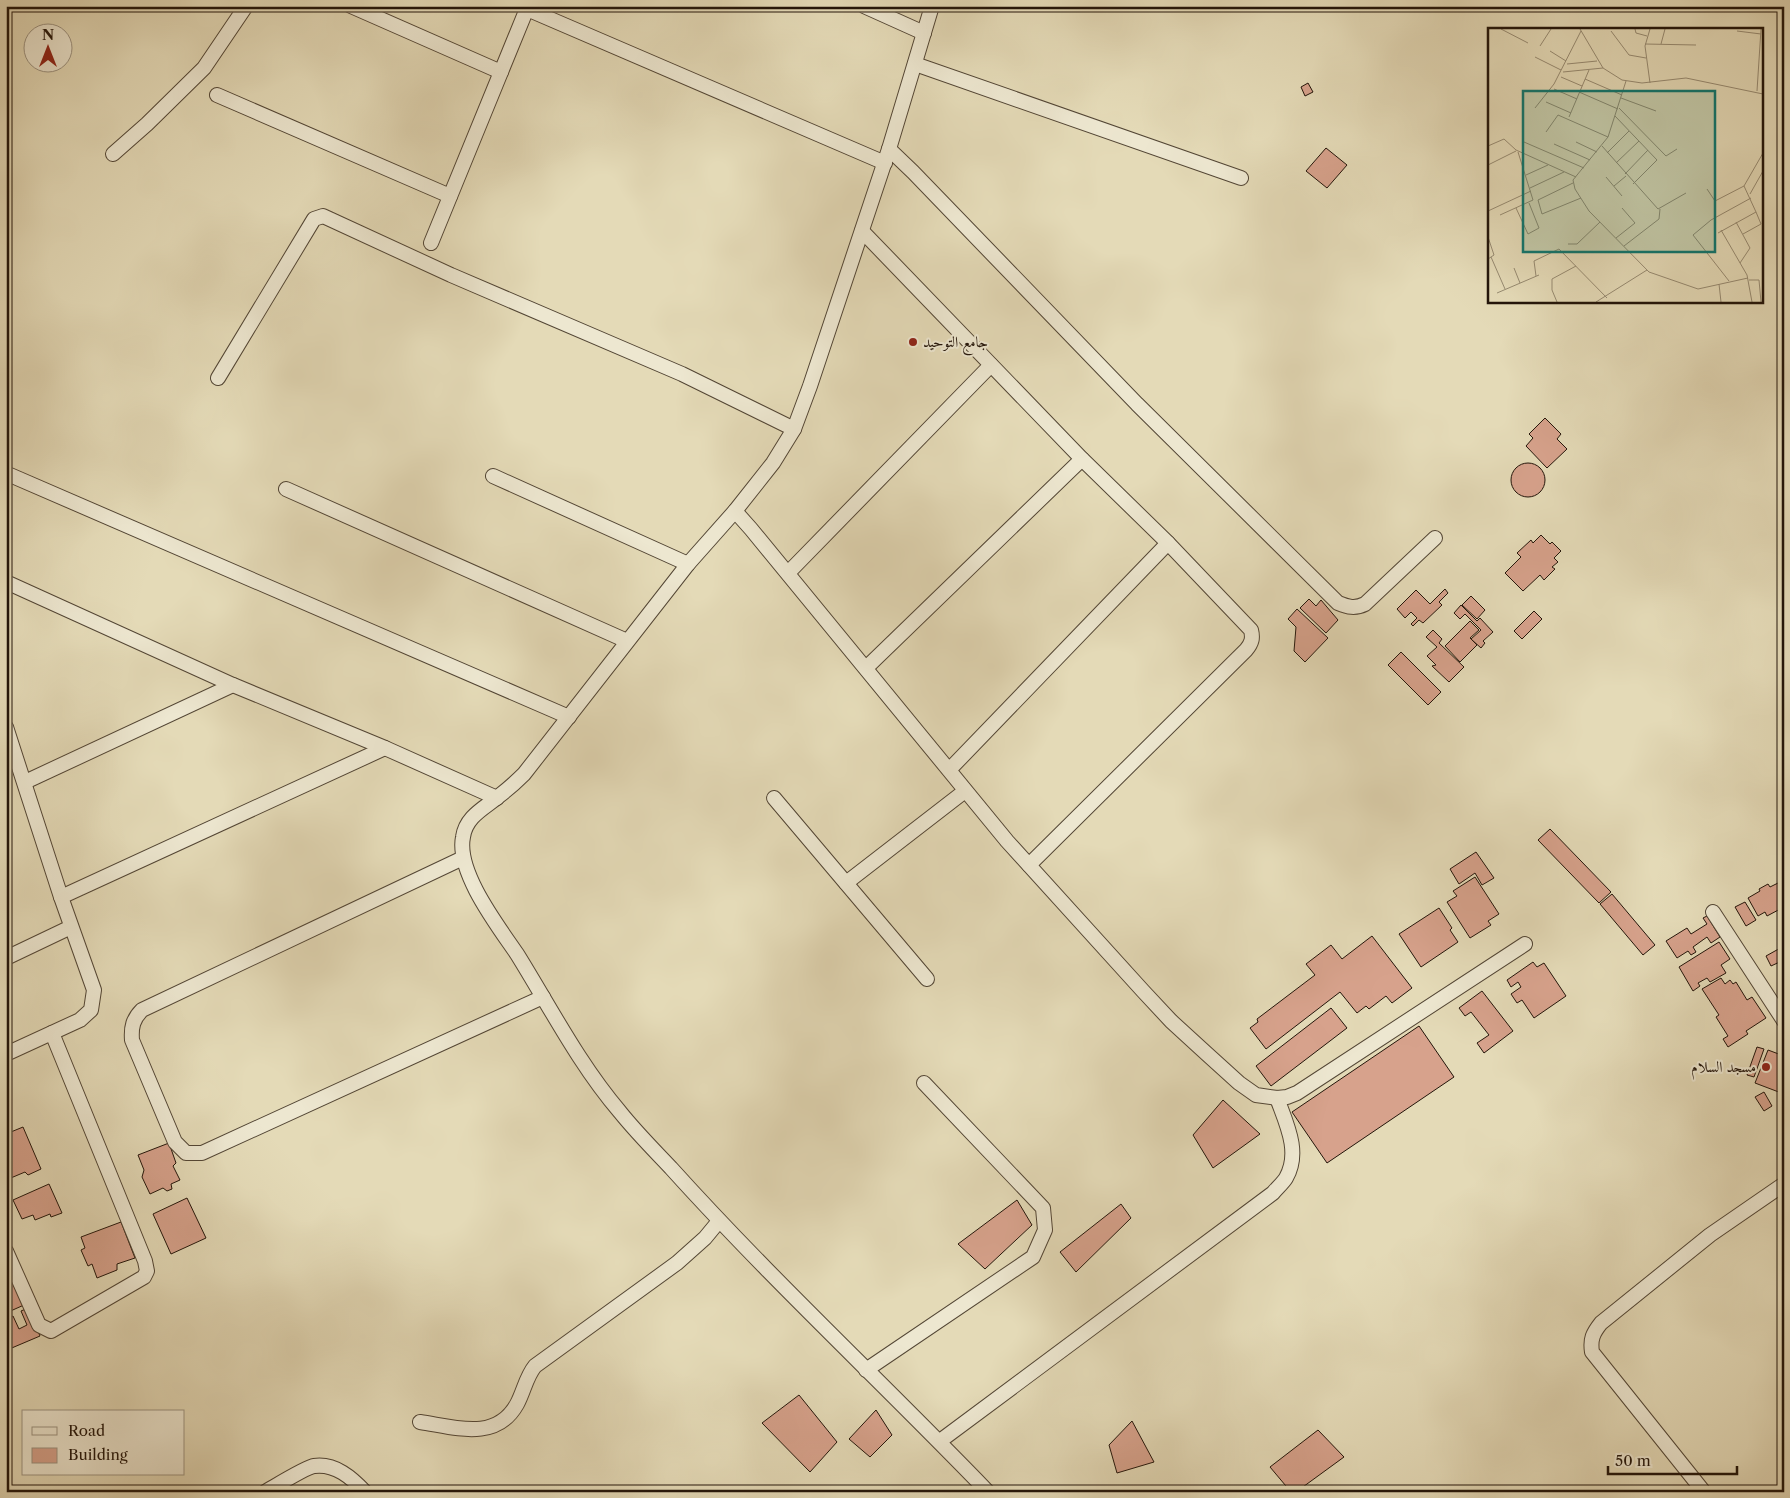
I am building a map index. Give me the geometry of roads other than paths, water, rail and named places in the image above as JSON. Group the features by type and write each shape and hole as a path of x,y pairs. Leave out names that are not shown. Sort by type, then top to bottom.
{"street":[{"path":"113,154 147,124 204,68 246,6"},
{"path":"351,6 501,72"},
{"path":"864,6 924,33"},
{"path":"932,6 887,156 794,429 773,463 735,511 688,564 524,774 497,798 475,814 467,824 462,838 462,858 485,906 575,1050 618,1111 719,1221 988,1492"},
{"path":"430,242 527,8 887,156 920,179 1137,404 1338,602 1349,607 1365,604 1435,538"},
{"path":"915,64 1241,178"},
{"path":"217,95 450,196"},
{"path":"218,378 314,219 323,216 452,275 682,374 794,429"},
{"path":"862,231 1082,459 1168,543 1250,630 1253,637 1251,644 1029,865"},
{"path":"788,573 991,365"},
{"path":"866,668 1082,459"},
{"path":"10,475 569,717"},
{"path":"493,476 688,564"},
{"path":"286,489 627,641"},
{"path":"735,511 752,528 950,769 965,792 1029,865 1171,1021 1256,1095 1277,1098 1297,1093 1524,944"},
{"path":"950,769 1168,543"},
{"path":"6,582 233,685 385,748 497,798"},
{"path":"25,782 233,685"},
{"path":"6,727 71,927 94,990 94,1001 91,1010 80,1020 6,1054"},
{"path":"61,897 385,748"},
{"path":"846,883 965,792"},
{"path":"774,798 927,979"},
{"path":"462,858 142,1010 136,1016 133,1023 132,1040 176,1142 186,1153 202,1153 543,997"},
{"path":"1713,912 1784,1021"},
{"path":"6,958 71,927"},
{"path":"6,1251 39,1325 52,1331 144,1277 147,1271 146,1261 52,1032"},
{"path":"866,1370 1033,1257 1045,1230 1043,1208 924,1083"},
{"path":"940,1442 1273,1193 1285,1179 1293,1154 1290,1137 1277,1098"},
{"path":"1704,1492 1592,1352 1590,1342 1593,1333 1608,1317 1710,1235 1784,1184"},
{"path":"420,1422 476,1430 488,1428 502,1422 512,1412 518,1402 530,1372 535,1366 677,1263 705,1238 719,1221"},
{"path":"265,1492 314,1466 335,1468 353,1480 365,1492"}],"place":[{"name":"جامع التوحيد","path":"913,342"},
{"name":"مسجد السلام","path":"1766,1067"}]}
